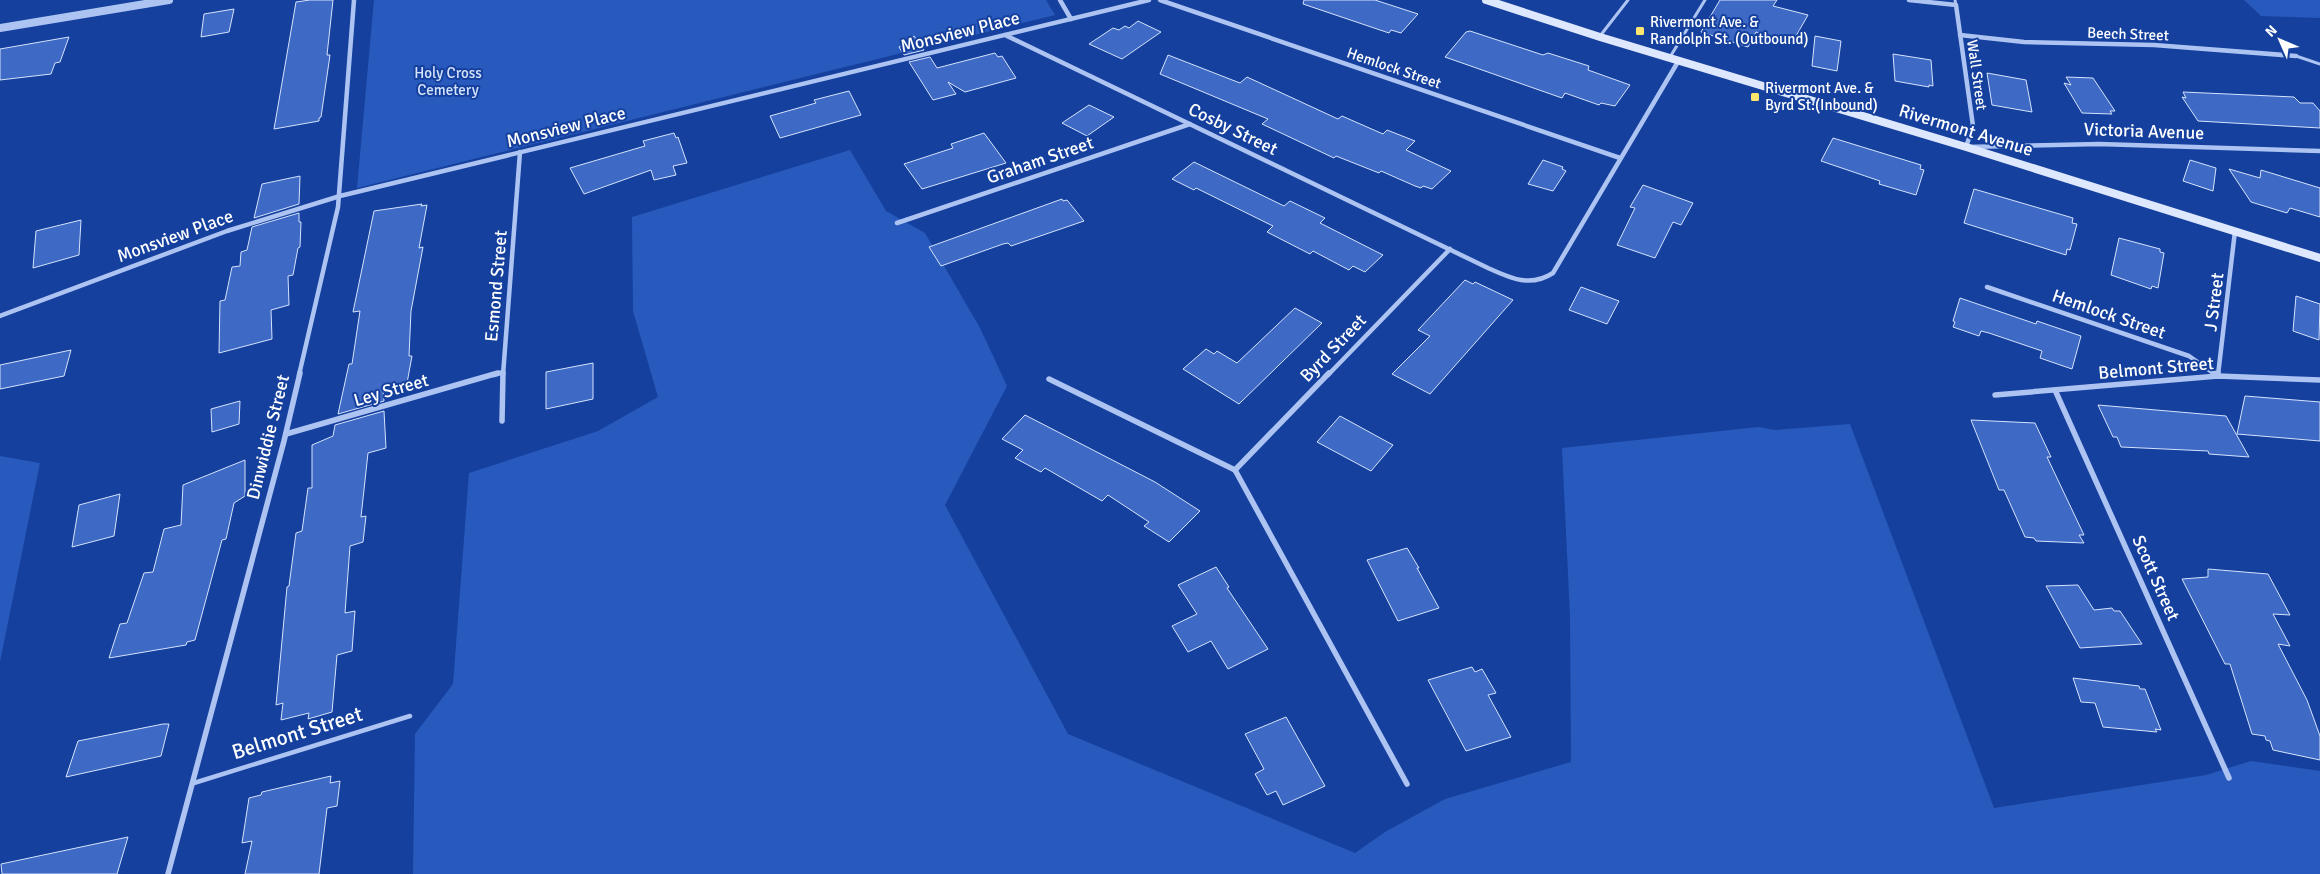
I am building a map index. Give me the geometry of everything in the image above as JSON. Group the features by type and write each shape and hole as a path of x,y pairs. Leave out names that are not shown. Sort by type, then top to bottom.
{"main road":[{"name":"Rivermont Avenue","path":"1486,0 1600,37 1966,147 2320,258"}],"street":[{"path":"0,28 169,0"},
{"name":"Dinwiddie Street","path":"168,874 194,783 286,434 340,196 354,0"},
{"path":"1060,0 1070,19"},
{"name":"Monsview Place","path":"0,316 227,231 340,196 1149,0"},
{"name":"Hemlock Street","path":"1160,0 1620,158"},
{"path":"1910,0 1956,2"},
{"name":"Wall Street","path":"1956,2 1973,126 1966,147"},
{"name":"Cosby Street","path":"1005,35 1450,249"},
{"name":"Beech Street","path":"1960,35 2024,42 2154,45 2296,56"},
{"path":"1450,249 1516,280 1530,283 1544,280 1553,273 1680,60"},
{"name":"Graham Street","path":"897,223 1191,124"},
{"name":"Victoria Avenue","path":"1966,147 2024,143 2090,143 2320,151"},
{"name":"Esmond Street","path":"502,421 503,372 520,152"},
{"name":"J Street","path":"2218,376 2234,231"},
{"name":"Byrd Street","path":"1235,470 1450,249"},
{"name":"Hemlock Street","path":"1987,287 2190,356 2218,376"},
{"name":"Ley Street","path":"286,434 503,372"},
{"name":"Belmont Street","path":"1995,395 2218,376 2320,380"},
{"path":"1050,379 1235,470 1407,784"},
{"name":"Scott Street","path":"2055,390 2229,778"}],"lane":[{"path":"1600,37 1628,0"},
{"path":"1670,57 1705,0"},
{"path":"2296,56 2320,64"},
{"name":"Belmont Street","path":"194,783 410,716"}],"green space":[{"name":"Holy Cross Cemetery","path":"374,0 1046,0 1055,15 357,188"},
{"path":"2244,0 2320,0 2320,18 2261,16"},
{"path":"850,150 886,211 925,233 980,328 1007,386 945,505 1068,734 1355,853 1385,832 1445,799 1571,762 1570,616 1562,448 1758,427 1775,430 1850,424 1994,808 2206,775 2251,761 2320,771 2320,874 413,874 415,734 453,684 469,473 598,431 658,397 633,311 632,217"},
{"path":"0,456 40,463 0,662"}],"building":[{"path":"333,0 327,55 330,55 321,117 319,121 274,129 296,2"},
{"path":"1304,0 1375,0 1418,14 1401,33 1391,30 1389,33 1303,4"},
{"path":"1720,0 1777,0 1773,6 1808,15 1792,43 1756,32 1748,47 1701,32"},
{"path":"234,9 229,32 201,37 204,14"},
{"path":"1138,21 1161,32 1122,59 1089,44 1113,28 1119,30 1125,26 1129,28"},
{"path":"1470,31 1543,55 1548,53 1589,66 1588,70 1630,85 1615,106 1601,103 1599,105 1565,93 1562,98 1445,57 1466,32"},
{"path":"914,36 924,50 904,55 899,47"},
{"path":"1815,36 1841,41 1837,71 1812,66"},
{"path":"69,37 60,62 55,63 51,74 0,80 0,49"},
{"path":"995,53 998,57 1002,56 1016,78 965,92 948,82 956,94 933,100 909,62 930,57 937,68"},
{"path":"1893,54 1931,60 1933,86 1929,85 1929,87 1895,81"},
{"path":"1168,55 1240,83 1247,77 1338,119 1342,116 1383,134 1387,130 1415,141 1406,150 1451,171 1432,189 1423,186 1421,188 1381,171 1379,173 1336,156 1334,158 1262,124 1268,119 1160,74"},
{"path":"1987,73 2026,80 2032,112 1992,105"},
{"path":"2066,77 2093,78 2115,111 2110,111 2112,114 2082,113 2064,83 2071,85"},
{"path":"849,91 861,115 780,138 770,116 816,103 814,100"},
{"path":"2183,92 2294,97 2300,103 2313,103 2320,111 2320,128 2198,121 2182,97 2186,98"},
{"path":"1089,105 1114,117 1087,136 1062,123"},
{"path":"674,133 676,138 678,137 687,163 673,166 676,175 654,180 651,170 584,194 570,168 645,146 643,141"},
{"path":"984,133 1006,163 922,189 904,164 953,148 951,144"},
{"path":"1833,138 1921,165 1920,169 1924,170 1916,195 1879,184 1880,181 1821,161"},
{"path":"1543,160 1563,167 1562,169 1566,171 1553,191 1528,184"},
{"path":"2190,160 2216,168 2213,191 2183,181"},
{"path":"1194,162 1284,206 1290,201 1325,218 1320,223 1383,255 1365,272 1353,266 1349,270 1313,251 1310,254 1267,232 1273,226 1196,188 1194,190 1172,179"},
{"path":"2229,169 2260,178 2261,170 2320,188 2320,217 2290,208 2287,213 2251,202"},
{"path":"300,176 299,204 254,218 262,184"},
{"path":"1643,185 1693,203 1681,225 1673,222 1655,258 1617,245 1635,208 1630,207"},
{"path":"1974,189 2073,218 2072,223 2077,224 2070,250 2067,249 2066,255 1964,223"},
{"path":"1062,199 1063,201 1067,200 1084,221 1011,246 1008,243 1003,244 941,266 929,247"},
{"path":"422,204 421,206 427,205 419,248 423,247 411,311 409,356 412,356 407,383 383,389 384,401 338,414 349,364 352,364 360,311 353,312 374,211"},
{"path":"299,213 299,222 301,222 300,247 298,248 293,275 288,276 289,305 271,310 272,339 219,353 220,301 225,300 232,267 240,266 241,252 247,250 252,227"},
{"path":"81,220 79,255 33,268 36,231"},
{"path":"2119,238 2160,249 2160,252 2164,253 2158,288 2152,286 2151,289 2111,275"},
{"path":"1465,280 1473,284 1475,282 1513,300 1430,394 1392,374 1430,336 1418,330"},
{"path":"1581,287 1619,301 1607,324 1569,310"},
{"path":"2296,296 2320,304 2319,340 2293,331"},
{"path":"1960,298 2036,324 2037,321 2081,336 2072,369 2040,358 2042,351 1989,333 1981,331 1979,336 1953,327"},
{"path":"1295,308 1322,323 1239,404 1183,369 1206,349 1214,354 1217,351 1237,363"},
{"path":"71,350 64,376 0,389 0,365"},
{"path":"593,363 593,399 546,409 546,372"},
{"path":"2245,396 2320,402 2320,441 2237,434"},
{"path":"240,401 239,424 212,432 211,409"},
{"path":"2098,405 2226,416 2249,457 2209,454 2208,451 2121,447 2117,437 2113,437"},
{"path":"384,411 386,448 368,453 361,517 366,516 363,542 350,546 345,613 355,611 352,651 337,655 332,712 308,719 309,713 281,720 283,703 276,705 287,587 289,586 296,533 302,531 308,488 312,488 312,445 333,436 335,425"},
{"path":"1025,415 1155,482 1200,511 1169,542 1144,526 1149,522 1108,495 1102,501 1045,468 1041,472 1015,458 1023,450 1002,439"},
{"path":"1340,416 1393,445 1371,471 1317,442"},
{"path":"1971,420 2035,423 2051,457 2047,457 2084,535 2079,535 2084,543 2036,541 2034,538 2025,537 2004,490 1999,490"},
{"path":"245,460 245,496 234,503 226,539 222,540 195,640 187,642 186,645 109,658 120,624 127,623 144,573 153,572 164,529 181,525 183,485"},
{"path":"120,494 114,536 72,547 79,505"},
{"path":"1407,548 1439,608 1398,621 1367,560"},
{"path":"1216,567 1229,587 1227,588 1268,649 1228,669 1211,641 1188,652 1172,626 1197,614 1178,585"},
{"path":"2208,569 2268,574 2290,615 2273,614 2290,646 2278,644 2307,700 2320,736 2320,760 2273,750 2270,741 2266,740 2265,736 2252,734 2230,664 2225,664 2182,579 2208,577"},
{"path":"2078,585 2094,610 2112,608 2114,611 2120,611 2142,644 2080,648 2046,586"},
{"path":"1472,667 1475,672 1482,669 1496,693 1488,695 1511,737 1466,751 1428,680"},
{"path":"2073,678 2139,686 2140,689 2145,689 2161,730 2155,729 2157,732 2103,727 2095,703 2081,702"},
{"path":"1286,717 1325,786 1283,805 1276,791 1267,795 1255,774 1264,769 1245,734"},
{"path":"169,724 161,756 66,777 78,741"},
{"path":"331,776 330,783 340,781 337,806 327,808 319,874 245,874 252,841 242,843 249,798 261,795 262,792"},
{"path":"128,837 117,874 2,874 1,864"}],"place":[{"name":"Rivermont Ave. & Randolph St. (Outbound)","path":"1640,31"},
{"name":"Rivermont Ave. & Byrd St.(Inbound)","path":"1755,97"}]}
